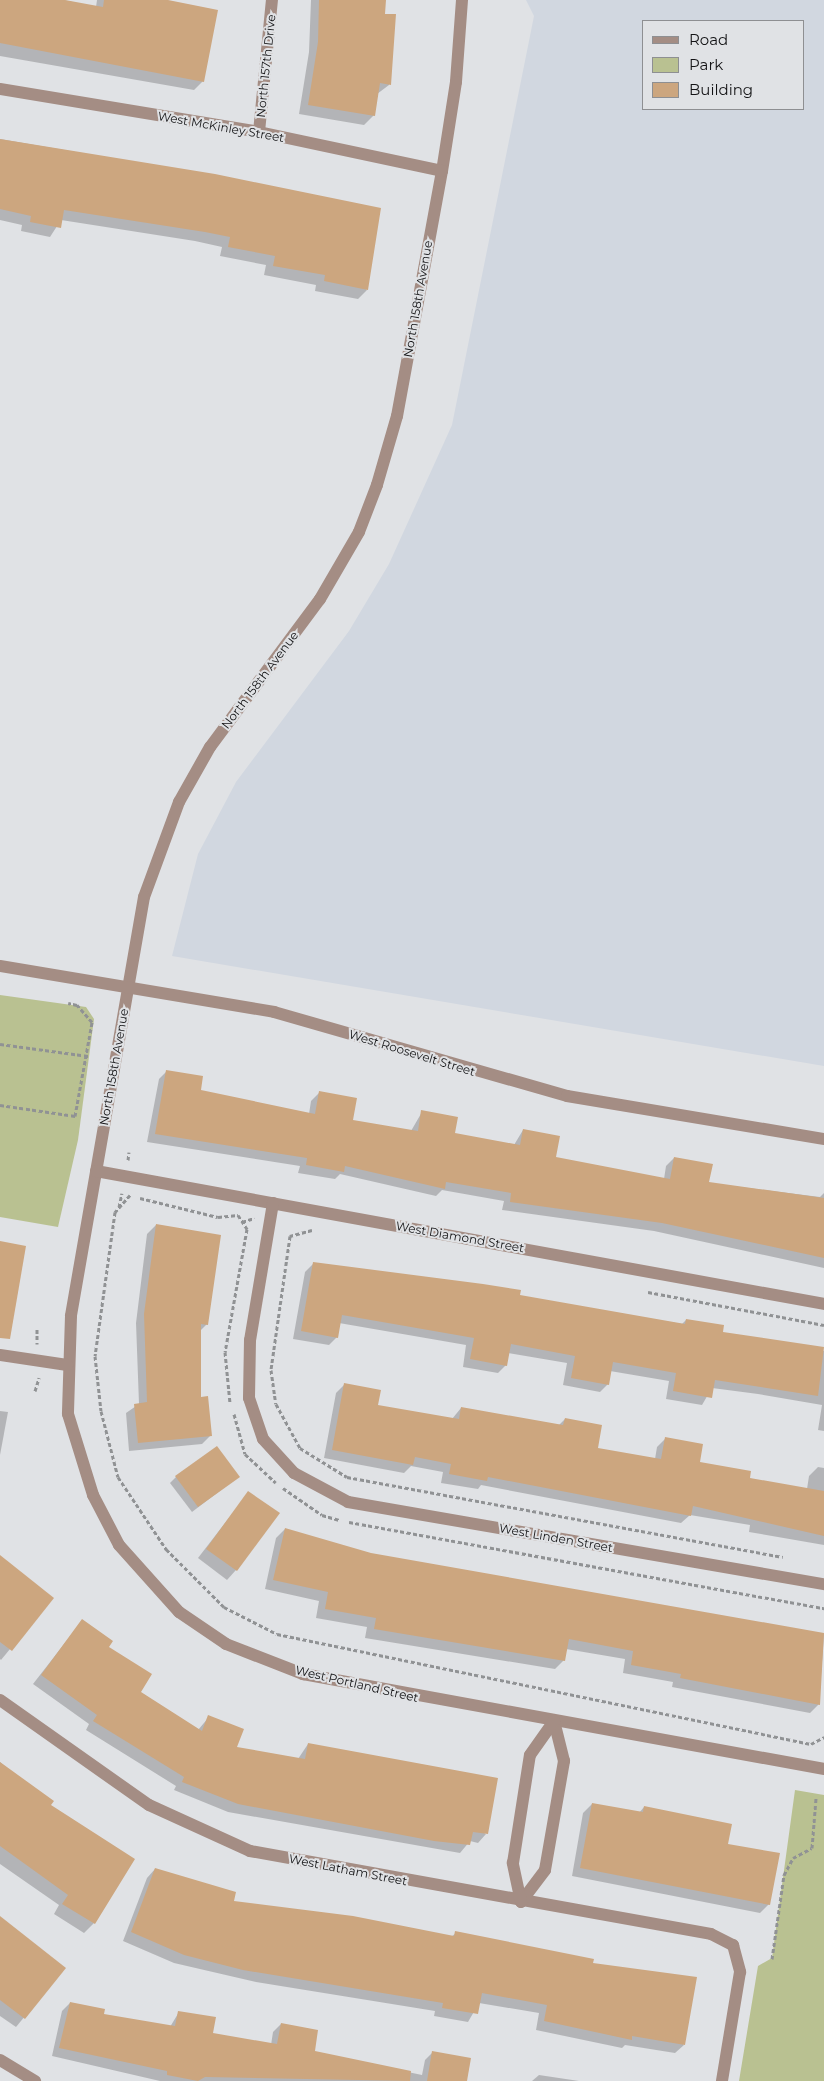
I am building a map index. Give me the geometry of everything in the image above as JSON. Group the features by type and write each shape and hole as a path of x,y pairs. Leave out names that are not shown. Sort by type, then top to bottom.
{"street":[{"name":"North 157th Drive","path":"258,132 272,0"},
{"name":"North 158th Avenue","path":"67,1365 96,1171 144,897 179,802 210,748 320,599 359,532 396,416 442,171 456,82 462,0"},
{"name":"West McKinley Street","path":"0,89 258,132 442,171"},
{"name":"West Roosevelt Street","path":"0,966 274,1012 567,1096 824,1139"},
{"name":"West Diamond Street","path":"96,1171 824,1304"},
{"name":"West Linden Street","path":"273,1202 250,1340 249,1398 263,1438 294,1473 348,1502 824,1584"},
{"path":"0,1354 67,1365"},
{"name":"West Portland Street","path":"67,1365 68,1414 93,1495 119,1545 179,1612 226,1644 303,1674 824,1769"},
{"name":"West Latham Street","path":"0,1700 149,1806 206,1835 250,1851 521,1902 711,1934 733,1945 740,1972 722,2081"},
{"path":"521,1902 513,1863 530,1755 554,1721"},
{"path":"521,1902 545,1870 564,1762 554,1721"},
{"path":"0,2060 35,2081"}],"path":[{"path":"0,1105 75,1116 88,1056 92,1022 77,1005 68,1003"},
{"path":"0,1044 88,1056"},
{"path":"323,1231 290,1236 271,1370 276,1404 300,1448 347,1477 795,1559"},
{"path":"637,1290 824,1325"},
{"path":"743,1730 811,1744 824,1737"},
{"path":"772,1959 784,1876 793,1858 812,1848 816,1798"}],"shaded area":[{"path":"526,0 824,0 824,1066 172,956 198,854 236,782 349,631 389,564 452,425 534,16"}],"green space":[{"path":"0,995 86,1007 94,1019 78,1140 58,1227 0,1217"},
{"path":"795,1790 824,1795 824,2081 739,2081 758,1966 772,1958"}],"building":[{"path":"0,0 65,0 103,7 104,0 168,0 218,10 204,82 0,43"},
{"path":"319,0 386,0 385,14 396,14 391,85 380,83 375,116 308,105 318,42"},
{"path":"0,139 215,174 381,208 368,290 324,281 325,275 273,266 275,256 228,247 230,237 64,210 61,228 30,222 31,216 0,209"},
{"path":"166,1070 203,1076 201,1090 315,1114 319,1091 357,1098 353,1120 418,1131 421,1110 458,1117 455,1133 520,1145 523,1129 560,1136 556,1157 670,1179 674,1157 713,1164 709,1182 824,1198 824,1258 662,1223 510,1202 511,1193 446,1182 445,1189 345,1166 344,1172 306,1165 307,1158 155,1134"},
{"path":"156,1224 221,1235 208,1325 201,1324 201,1397 208,1396 212,1436 138,1443 134,1404 147,1402 144,1314"},
{"path":"0,1241 26,1246 10,1339 0,1338"},
{"path":"313,1262 521,1290 520,1295 685,1324 686,1319 724,1325 723,1332 824,1347 818,1396 715,1380 712,1398 673,1391 676,1373 613,1362 609,1385 571,1378 575,1356 511,1344 507,1366 470,1359 474,1338 342,1315 338,1338 301,1331"},
{"path":"344,1383 381,1390 378,1405 459,1419 461,1407 563,1425 565,1418 602,1425 598,1448 661,1459 665,1437 703,1444 700,1462 751,1471 750,1478 824,1491 824,1536 693,1506 691,1516 488,1477 487,1481 449,1474 451,1464 415,1457 413,1465 332,1450"},
{"path":"217,1446 240,1477 198,1507 175,1476"},
{"path":"248,1491 280,1513 237,1571 206,1549"},
{"path":"285,1528 371,1553 824,1633 820,1705 680,1678 681,1674 631,1665 633,1651 569,1639 565,1661 374,1629 376,1618 325,1609 328,1592 273,1580"},
{"path":"0,1555 54,1598 12,1651 0,1642"},
{"path":"82,1619 113,1641 109,1647 152,1674 141,1692 202,1731 208,1715 244,1729 237,1747 305,1759 308,1743 498,1778 488,1834 473,1832 470,1845 434,1841 238,1804 182,1782 184,1777 93,1721 97,1715 41,1675"},
{"path":"0,1762 54,1801 51,1805 135,1859 95,1924 62,1904 68,1895 0,1846"},
{"path":"592,1803 643,1812 644,1806 732,1824 728,1844 780,1853 770,1905 580,1868"},
{"path":"155,1868 236,1892 234,1901 353,1916 454,1936 455,1931 594,1959 593,1963 697,1977 685,2045 632,2036 632,2040 544,2021 547,2005 482,1993 478,2014 442,2008 443,2003 243,1970 184,1955 131,1932"},
{"path":"0,1916 66,1968 25,2019 0,2000"},
{"path":"70,2002 105,2009 104,2014 175,2026 178,2011 216,2017 213,2033 277,2044 281,2023 318,2030 315,2051 411,2071 410,2081 205,2077 198,2081 167,2075 167,2071 59,2048"},
{"path":"432,2051 471,2058 467,2081 427,2081"}]}
